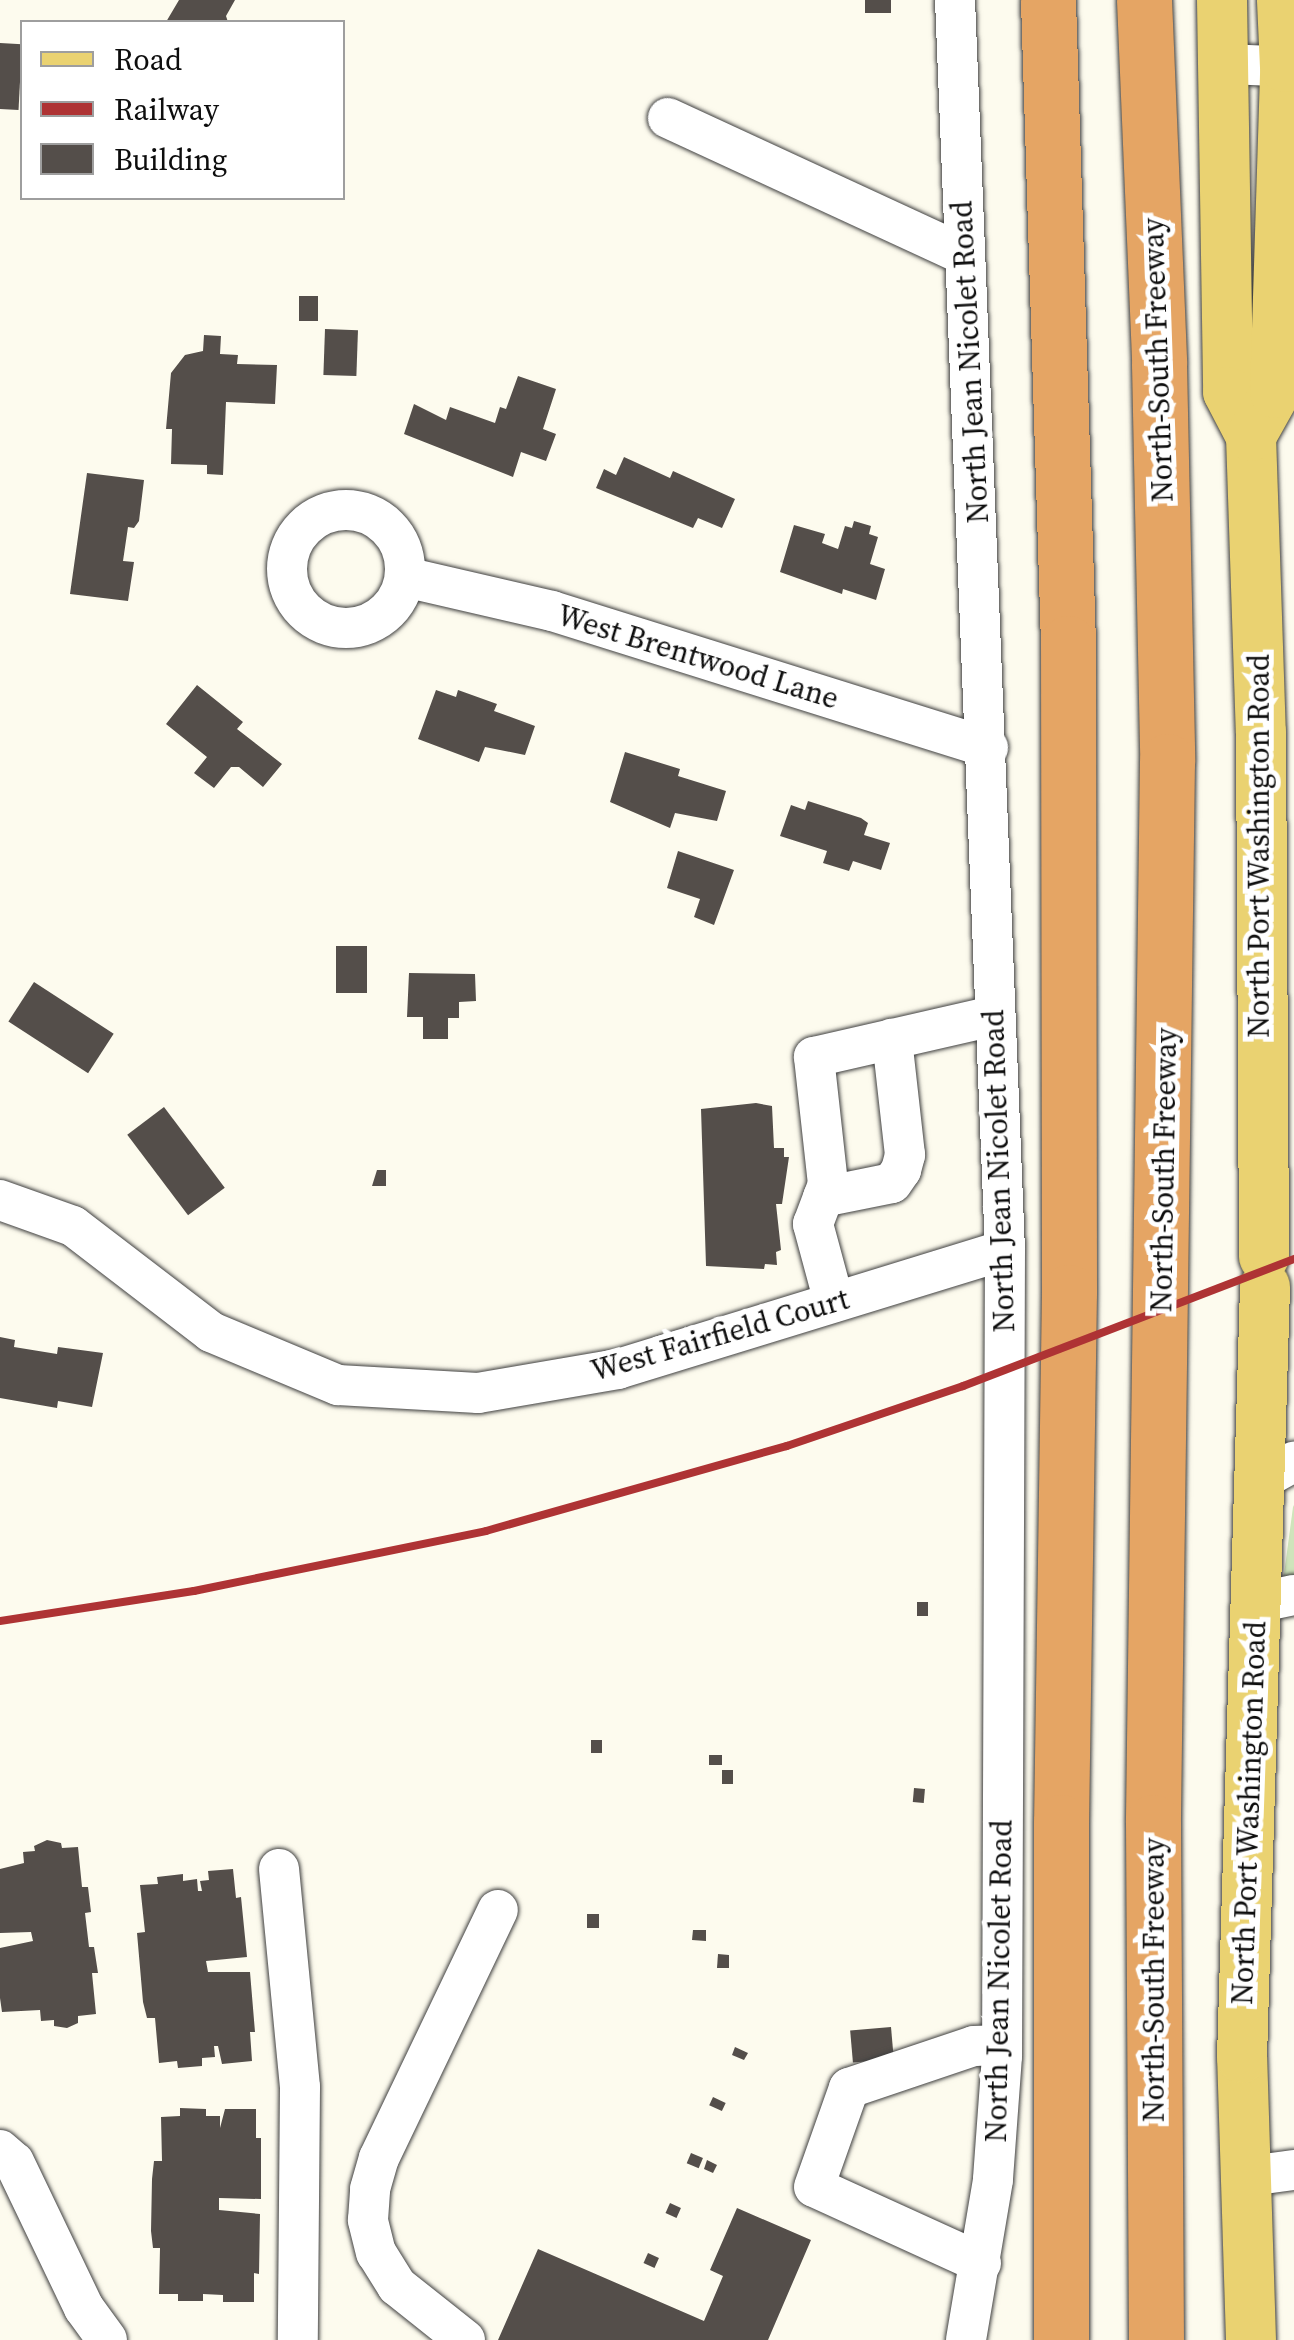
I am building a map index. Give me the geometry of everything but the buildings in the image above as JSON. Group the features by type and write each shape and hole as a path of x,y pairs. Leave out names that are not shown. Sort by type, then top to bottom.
{"highway":[{"path":"1048,0 1068,662 1069,1292 1060,1822 1061,2340"},
{"name":"North-South Freeway","path":"1144,0 1160,364 1167,761 1153,1822 1156,2340"}],"main road":[{"name":"North Port Washington Road","path":"1222,0 1226,64 1228,392 1251,436 1261,732 1265,1271 1279,1417 1275,1599 1242,2058 1242,2177 1250,2340"},
{"name":"North Port Washington Road","path":"1251,436 1274,393 1290,67 1282,0"}],"street":[{"name":"North Jean Nicolet Road","path":"955,0 988,748 993,1016 1005,1250 1002,2044 993,2180 966,2340"},
{"path":"1226,64 1290,67"},
{"path":"668,118 964,255"},
{"name":"West Brentwood Lane","path":"405,577 552,610 988,748"},
{"path":"834,1302 814,1224 828,1184 814,1057 993,1016"},
{"path":"823,1197 892,1183 902,1170 904,1155 892,1040"},
{"name":"West Fairfield Court","path":"0,1200 73,1226 211,1332 338,1384 478,1393 618,1369 1005,1250"},
{"path":"279,1869 300,2087 298,2340"},
{"path":"464,2340 397,2286 376,2253 368,2220 370,2189 378,2158 498,1910"},
{"path":"981,2263 814,2187 848,2088 974,2046 1002,2044"},
{"path":"0,2150 14,2162 84,2308 107,2340"},
{"path":"1242,2177 1294,2170"}],"green space":[{"path":"1293,1507 1294,1578 1283,1582"}],"railway":[{"path":"0,1621 194,1591 486,1531 787,1446 963,1386 1294,1259"}]}
